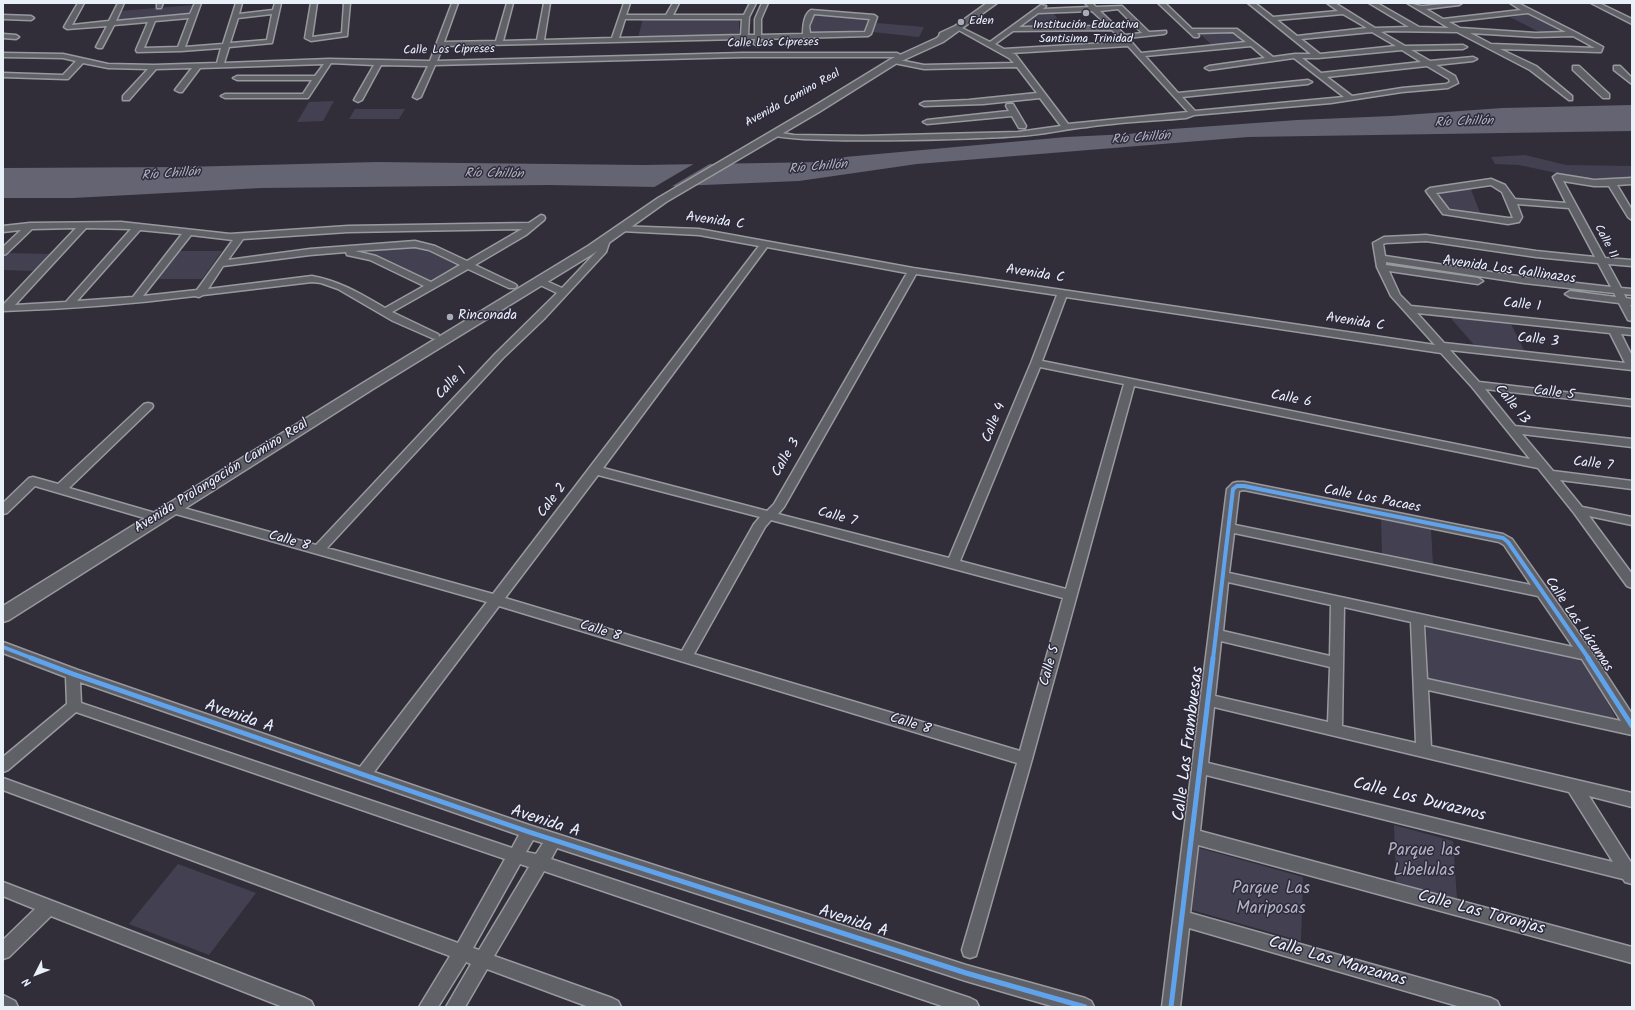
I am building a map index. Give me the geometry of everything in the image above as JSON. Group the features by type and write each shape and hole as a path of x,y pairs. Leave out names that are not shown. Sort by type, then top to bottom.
{"main road":[{"name":"Avenida Camino Real","path":"649,196 759,132 809,107 896,58 940,40 993,3"},
{"name":"Avenida Camino Real","path":"662,200 773,135 896,58"},
{"name":"Avenida Prolongación Camino Real","path":"438,338 434,334 437,331 582,244 649,196"},
{"name":"Avenida Prolongación Camino Real","path":"3,615 173,509 438,338 539,281 605,240 662,200"}],"street":[{"path":"81,3 67,27 194,16"},
{"path":"100,46 121,3"},
{"path":"181,49 198,3"},
{"path":"220,64 239,3"},
{"path":"152,20 140,50 181,49 270,42 278,3"},
{"path":"314,3 308,38 311,39 345,35 347,3"},
{"path":"417,97 433,63 455,3"},
{"path":"499,43 510,3"},
{"path":"540,42 547,3"},
{"path":"615,40 627,3"},
{"path":"668,17 676,3"},
{"path":"743,55 746,17 753,3"},
{"path":"759,55 757,37 758,19 765,3"},
{"path":"990,45 1048,3"},
{"path":"1088,3 1123,37 1193,113"},
{"path":"1160,3 1209,48"},
{"path":"1251,3 1318,56"},
{"path":"773,135 801,137 891,137 1018,134 1066,127 1186,116 1193,113 1350,98 1402,90 1448,86 1454,83 1452,78 1330,3"},
{"path":"1372,3 1418,29"},
{"path":"1410,3 1458,30 1533,68 1569,98"},
{"path":"1419,8 1459,3"},
{"path":"1489,46 1598,50 1599,47 1513,3"},
{"path":"1594,3 1632,22"},
{"path":"1037,11 1120,7 1147,34"},
{"path":"1443,21 1528,10"},
{"path":"234,16 276,12"},
{"path":"440,44 807,36 868,34 874,17 810,12 806,26 807,36"},
{"path":"1270,18 1343,12"},
{"path":"622,17 746,17"},
{"path":"3,18 31,18"},
{"path":"1012,29 1114,28"},
{"path":"1294,38 1372,29 1458,30 1534,36 1575,34"},
{"path":"955,30 1012,56 1066,127"},
{"path":"1191,31 1235,30 1271,59"},
{"path":"1123,37 1164,32"},
{"path":"3,36 16,37"},
{"path":"1002,51 1128,44"},
{"path":"1138,55 1252,44"},
{"path":"1209,68 1295,56 1318,56 1402,48 1463,47"},
{"name":"Calle Los Cipreses","path":"3,56 52,55 108,66 154,67 329,61 433,63 743,55 896,58 924,67 1019,65"},
{"path":"1295,56 1350,98"},
{"path":"1320,75 1472,59"},
{"path":"3,75 65,77 80,60"},
{"path":"248,63 225,96 305,96 329,61"},
{"path":"358,100 379,63"},
{"path":"179,90 198,65"},
{"path":"126,98 154,67"},
{"path":"1576,68 1606,96"},
{"path":"1617,68 1632,82"},
{"path":"233,84 318,78"},
{"path":"1176,95 1308,82"},
{"path":"924,104 950,104 1042,95"},
{"path":"1004,99 1022,126"},
{"path":"927,122 1014,113"},
{"name":"Calle 11","path":"1612,183 1588,182 1557,177 1617,291 1627,301 1632,318"},
{"path":"1632,181 1612,183 1632,216"},
{"path":"1491,182 1500,183 1511,200 1518,217 1516,220 1508,221 1446,212 1430,190 1491,182"},
{"path":"1511,200 1572,206"},
{"path":"385,312 523,233 541,218"},
{"path":"5,308 84,225"},
{"path":"3,229 30,226 121,225 218,236 240,236 348,229 431,229 531,226"},
{"path":"3,252 30,226"},
{"path":"69,306 138,227"},
{"name":"Avenida C","path":"621,228 699,232 913,270 1443,348"},
{"path":"135,300 188,233"},
{"path":"199,294 240,236"},
{"name":"Calle 13","path":"1601,260 1536,254 1426,238 1384,240 1378,243 1381,262 1396,296 1476,385 1578,510 1632,583"},
{"name":"Calle 1","path":"318,550 499,356 564,292 603,250 605,240"},
{"path":"220,264 332,250 415,244 432,248 512,286"},
{"name":"Cale 2","path":"363,775 765,244"},
{"path":"332,250 373,258 430,286"},
{"path":"1601,260 1632,263"},
{"path":"1381,262 1632,292"},
{"name":"Avenida Los Gallinazos","path":"1381,262 1627,301"},
{"name":"Calle 3","path":"686,657 760,524 778,507 913,270"},
{"path":"5,308 69,306 199,294 312,279 326,280 340,285 385,312 438,338"},
{"path":"539,281 564,292"},
{"name":"Calle 4","path":"953,564 1036,363 1063,293"},
{"name":"Calle 1","path":"1408,310 1632,332"},
{"path":"1614,331 1632,366"},
{"name":"Calle 3","path":"1443,348 1632,366"},
{"name":"Calle 6","path":"1036,363 1541,465"},
{"name":"Calle 5","path":"970,950 1130,382"},
{"name":"Calle 5","path":"1476,385 1632,403"},
{"path":"60,489 148,406"},
{"path":"1511,429 1632,443"},
{"name":"Calle 7","path":"595,470 1071,595"},
{"name":"Calle 7","path":"1550,475 1632,485"},
{"path":"3,510 33,481 158,518"},
{"name":"Calle Las Frambuesas","path":"1171,1007 1228,528 1233,489 1237,486"},
{"name":"Calle Los Pacaes","path":"1237,486 1252,487 1503,538"},
{"name":"Calle 8","path":"173,509 496,600 1025,759"},
{"path":"1578,510 1632,521"},
{"path":"1228,528 1542,592"},
{"name":"Calle Las Lúcumas","path":"1503,538 1508,542 1586,655 1632,728"},
{"path":"1222,576 1586,655"},
{"path":"1335,730 1338,601"},
{"path":"1417,618 1424,751"},
{"path":"1216,635 1336,663"},
{"name":"Avenida A","path":"3,647 73,674 529,832 966,973 1085,1007"},
{"path":"73,674 74,706"},
{"path":"1421,683 1632,728"},
{"path":"1208,700 1632,800"},
{"path":"3,766 74,706"},
{"path":"74,706 516,856 539,862 970,1007"},
{"name":"Calle Los Duraznos","path":"1200,767 1630,876"},
{"path":"3,784 612,1007"},
{"path":"1574,786 1630,876"},
{"path":"428,1007 462,952 529,832"},
{"name":"Calle Las Toronjas","path":"1192,836 1632,955"},
{"path":"455,1007 539,862 554,839"},
{"path":"3,889 305,1007"},
{"path":"3,951 49,907"},
{"name":"Calle Las Manzanas","path":"1182,918 1492,1007"},
{"path":"3,1004 9,1007"}],"green space":[{"path":"194,5 191,15 114,22 119,11"},
{"path":"1040,12 1053,12 1062,26 1023,25"},
{"path":"813,13 871,18 865,33 809,35 809,25"},
{"path":"1531,14 1570,33 1543,34 1510,17"},
{"path":"739,18 739,35 638,37 643,19"},
{"path":"877,23 924,27 919,37 872,32"},
{"path":"1232,31 1244,42 1212,45 1198,32"},
{"path":"334,101 323,121 297,122 309,102"},
{"path":"355,109 405,109 399,119 349,119"},
{"path":"1525,155 1566,165 1632,166 1632,179 1580,178 1519,165 1495,164 1491,157"},
{"path":"1470,187 1481,215 1449,211 1435,192"},
{"path":"407,247 424,249 459,265 430,282 368,253 373,250"},
{"path":"179,251 222,251 202,279 157,279"},
{"path":"8,253 51,254 35,271 3,270 3,258"},
{"path":"1448,315 1510,322 1525,352 1476,347"},
{"path":"1381,519 1431,529 1433,565 1382,554"},
{"path":"1426,626 1583,659 1618,722 1428,680"},
{"name":"Parque las Libelulas","path":"1394,825 1453,841 1457,899 1396,882"},
{"name":"Parque Las Mariposas","path":"1199,848 1303,877 1301,941 1192,910"},
{"path":"178,864 256,893 209,955 129,924"}],"water":[{"name":"Río Chillón","path":"1632,105 1632,131 1248,137 917,164 799,181 656,187 549,185 261,188 73,198 3,198 3,168 183,167 377,162 643,165 824,162 845,157 1066,137 1129,134 1172,129 1297,120 1391,116 1502,108"}],"pier":[{"path":"697,162 713,162 669,188 651,189"}],"cycle path":[{"path":"1171,1007 1233,489 1237,486 1244,486 1503,538 1508,542 1586,655 1632,726"},
{"path":"3,647 73,674 529,832 966,973 1085,1007"}],"place":[{"name":"Institución Educativa Santisima Trinidad","path":"1086,13"},
{"name":"Eden","path":"961,22"},
{"name":"Rinconada","path":"450,317"}]}
